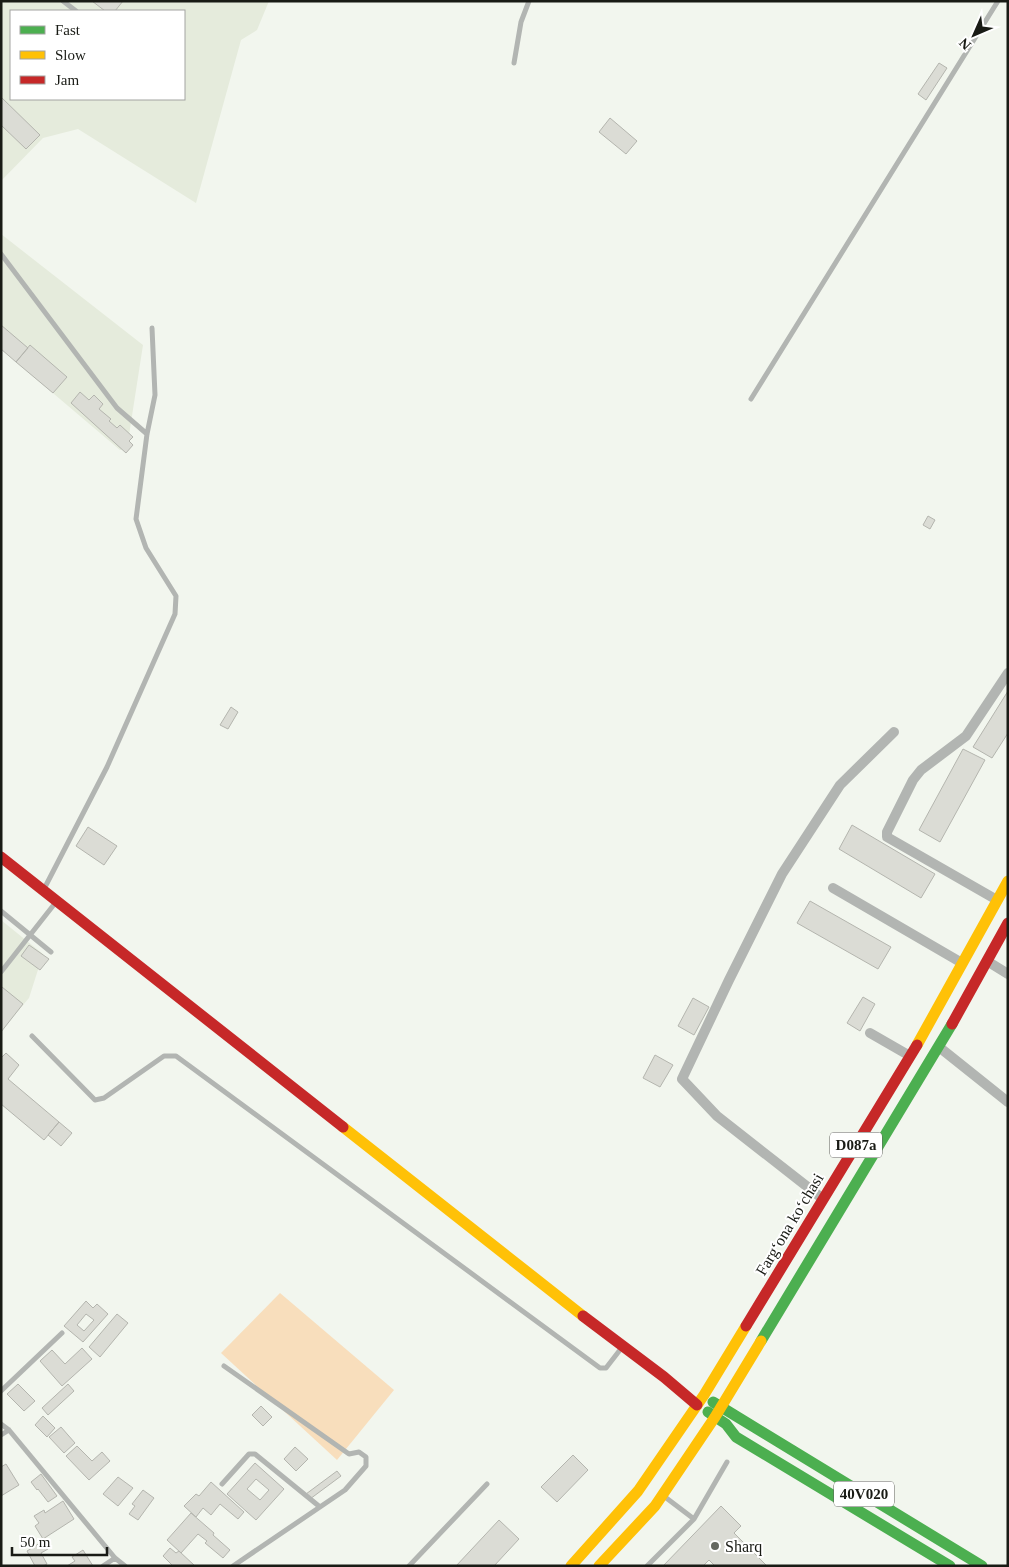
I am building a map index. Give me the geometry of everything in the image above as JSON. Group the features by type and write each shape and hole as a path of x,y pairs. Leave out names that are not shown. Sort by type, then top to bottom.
{"main road":[{"path":"1,856 539,1282 664,1377 701,1400"},
{"name":"Fargʻona koʻchasi","path":"571,1566 638,1491 701,1400 910,1056 1008,881"},
{"name":"D087a","path":"718,1412 939,1047 1008,923"},
{"name":"40V020","path":"701,1400 718,1412 982,1566"},
{"path":"599,1566 663,1495 718,1412"},
{"name":"40V020","path":"718,1412 736,1437 950,1566"}],"street":[{"path":"997,900 887,837 887,832 920,770 966,736 1008,673"},
{"path":"823,1199 717,1116 682,1079 782,874 840,785 894,732"},
{"path":"833,888 962,964"},
{"path":"986,961 1008,974"},
{"path":"870,1033 910,1056"},
{"path":"939,1047 1008,1102"}],"lane":[{"path":"63,1 75,10"},
{"path":"514,63 521,22 529,1"},
{"path":"751,399 998,1"},
{"path":"1,254 117,408 147,434"},
{"path":"44,890 107,767 175,614 176,596 146,548 136,519 147,434 155,395 152,328"},
{"path":"1,972 58,900"},
{"path":"1,911 51,952"},
{"path":"32,1036 95,1100 104,1098 164,1056 176,1056 600,1368 606,1368 623,1346"},
{"path":"1,1392 62,1333"},
{"path":"224,1366 349,1454 359,1452 366,1457 366,1466 345,1490 233,1566"},
{"path":"1,1424 9,1430 115,1558 125,1566"},
{"path":"1,1435 9,1430"},
{"path":"222,1484 249,1454 255,1454 320,1507"},
{"path":"647,1566 694,1519 727,1462"},
{"path":"409,1566 486,1484"},
{"path":"663,1495 694,1519"},
{"path":"103,1566 115,1558"}],"shaded area":[{"path":"1,1 269,1 257,30 241,40 196,203 78,129 43,138 1,181"},
{"path":"1,234 143,345 127,448 120,450 1,349"},
{"path":"1,920 43,954 29,998 1,1031"},
{"path":"280,1293 394,1390 337,1460 221,1353"}],"building":[{"path":"92,1 123,1 116,10 104,10"},
{"path":"939,63 947,68 926,100 918,94"},
{"path":"1,97 40,135 26,149 1,125"},
{"path":"610,118 637,141 626,154 599,132"},
{"path":"1,325 28,348 16,362 1,349"},
{"path":"30,345 67,377 53,393 16,362"},
{"path":"80,392 89,400 94,395 103,404 99,409 111,419 109,421 117,428 120,425 133,437 129,441 133,445 126,453 71,403"},
{"path":"928,516 935,520 930,529 923,525"},
{"path":"1008,691 1008,733 992,758 973,747"},
{"path":"231,707 238,712 228,729 220,725"},
{"path":"963,749 985,760 940,842 919,830"},
{"path":"852,825 935,874 921,898 839,849"},
{"path":"88,827 117,846 104,865 76,846"},
{"path":"810,901 891,947 878,969 797,923"},
{"path":"29,945 49,959 40,970 21,956"},
{"path":"1,988 23,1004 1,1032"},
{"path":"863,997 875,1004 860,1031 847,1023"},
{"path":"693,998 709,1007 694,1035 678,1026"},
{"path":"6,1053 19,1065 8,1079 59,1122 44,1140 1,1104 1,1058"},
{"path":"655,1055 673,1065 660,1087 643,1078"},
{"path":"59,1122 72,1133 61,1146 48,1135"},
{"path":"86,1301 93,1308 97,1304 108,1314 83,1342 64,1326","holes":["86,1314 94,1320 84,1331 77,1325"]},
{"path":"117,1314 128,1323 100,1357 89,1347"},
{"path":"82,1348 92,1359 62,1386 40,1361 52,1350 65,1364"},
{"path":"18,1384 35,1401 24,1411 7,1394"},
{"path":"68,1384 74,1391 48,1415 42,1408"},
{"path":"261,1406 272,1417 263,1426 252,1415"},
{"path":"43,1416 55,1428 47,1437 35,1425"},
{"path":"61,1427 75,1443 64,1453 49,1437"},
{"path":"77,1446 92,1461 102,1452 110,1461 89,1480 66,1456"},
{"path":"295,1447 308,1459 296,1471 284,1459"},
{"path":"573,1455 588,1470 557,1502 541,1487"},
{"path":"255,1463 284,1489 256,1520 227,1494","holes":["256,1479 269,1490 260,1500 247,1489"]},
{"path":"6,1464 19,1485 1,1496 1,1467"},
{"path":"337,1471 341,1476 310,1499 306,1494"},
{"path":"41,1474 57,1496 48,1502 31,1482"},
{"path":"118,1477 133,1488 118,1506 103,1494"},
{"path":"211,1482 244,1512 238,1519 220,1504 211,1515 203,1508 196,1517 184,1506 196,1494 199,1496"},
{"path":"143,1490 154,1498 138,1520 129,1514 135,1506 132,1504"},
{"path":"63,1501 74,1519 43,1539 35,1526 39,1523 34,1516 44,1510 45,1513"},
{"name":"Sharq","path":"721,1506 741,1526 734,1533 767,1566 715,1566 709,1560 703,1566 663,1566"},
{"path":"191,1513 230,1550 223,1558 205,1543 207,1541 198,1534 181,1553 167,1540"},
{"path":"499,1520 519,1539 494,1566 456,1566"},
{"path":"43,1541 48,1549 41,1553 47,1564 35,1566 27,1551"},
{"path":"170,1548 176,1553 179,1551 195,1566 173,1566 163,1556"},
{"path":"83,1550 93,1566 67,1566 75,1561 72,1557"}],"traffic: fast":[{"path":"761,1341 952,1024"},
{"path":"713,1402 982,1566"},
{"path":"708,1412 726,1424 736,1437 950,1566"}],"traffic: slow":[{"path":"917,1045 1008,881"},
{"path":"343,1127 583,1316"},
{"path":"571,1566 638,1491 704,1395 746,1326"},
{"path":"599,1566 655,1506 715,1417 761,1341"}],"traffic: jam":[{"path":"1,857 343,1127"},
{"path":"952,1024 1008,923"},
{"path":"746,1326 917,1045"},
{"path":"583,1316 664,1377 697,1405"}],"place":[{"name":"Sharq","path":"715,1546"}]}
